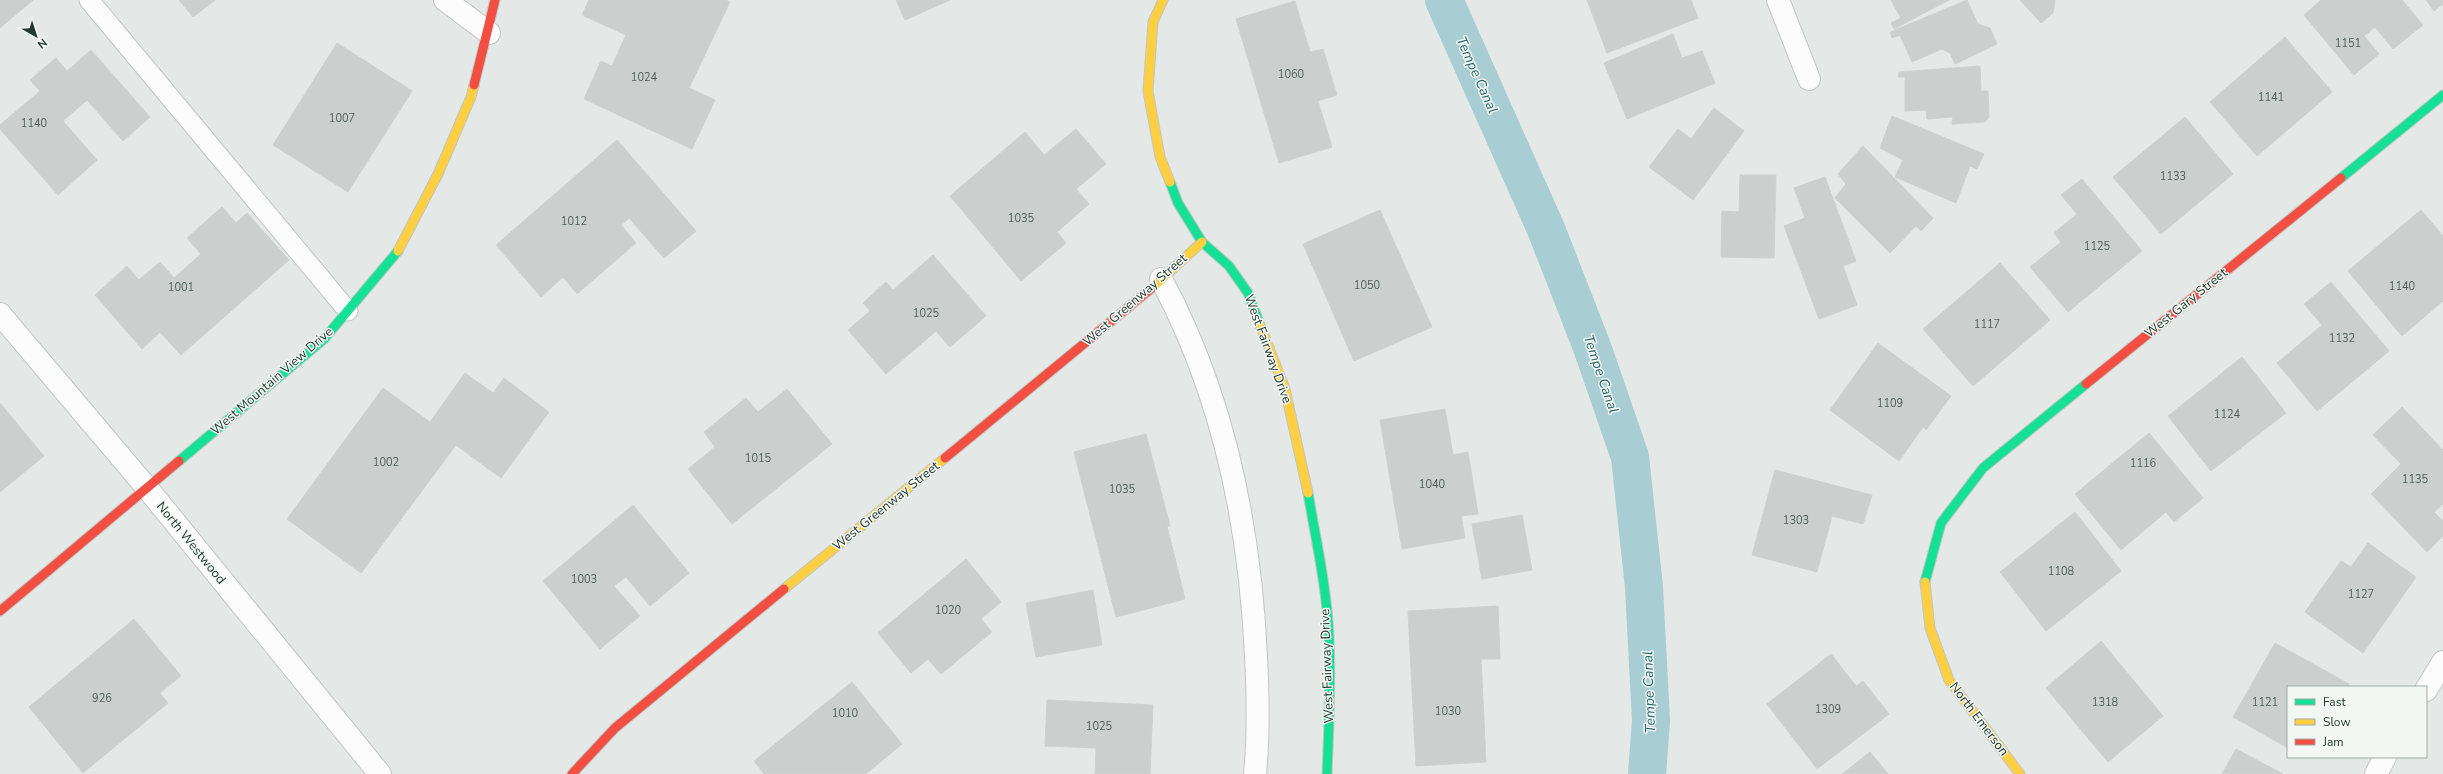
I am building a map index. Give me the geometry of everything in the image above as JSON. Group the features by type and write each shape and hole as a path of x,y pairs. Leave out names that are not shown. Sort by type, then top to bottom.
{"street":[{"path":"445,0 489,33"},
{"name":"West Mountain View Drive","path":"0,611 324,339 396,254 438,174 472,97 489,33 495,0"},
{"name":"West Fairway Drive","path":"1162,0 1152,22 1148,91 1160,157 1178,203 1202,242 1229,266 1248,293 1285,389 1319,554 1329,636 1330,713 1327,774"},
{"path":"1784,3 1809,79"},
{"name":"West Gary Street","path":"1941,523 1983,468 2443,95"},
{"name":"West Greenway Street","path":"572,774 616,728 1161,279 1202,242"},
{"path":"1161,279 1179,313 1196,356 1231,467 1244,534 1254,610 1258,695 1255,774"},
{"name":"North Westwood","path":"0,314 147,488 380,774"},
{"name":"North Emerson","path":"1941,523 1925,580 1930,628 1949,680 2020,774"},
{"path":"2427,688 2443,662"},
{"path":"2376,774 2384,758"}],"lane":[{"path":"88,0 348,311"}],"building":[{"path":"0,0 33,0 0,28"},
{"path":"179,0 215,0 193,17"},
{"path":"589,0 726,0 730,2 689,88 715,100 692,149 584,99 601,61 612,66 626,35 582,15"},
{"path":"896,0 950,0 905,20"},
{"path":"1587,0 1691,0 1698,18 1607,53"},
{"path":"1891,0 1949,0 1894,29 1891,23 1901,18"},
{"path":"1967,0 1978,24 1990,28 1997,44 1955,64 1950,53 1942,49 1912,62 1900,35 1892,38 1890,32"},
{"path":"2020,0 2055,0 2053,13 2041,23"},
{"path":"2321,0 2402,0 2423,25 2393,49 2375,27 2364,36 2379,54 2354,75 2304,15"},
{"path":"2426,0 2443,0 2443,4 2434,11"},
{"path":"1295,1 1310,52 1323,49 1337,95 1318,101 1332,147 1279,163 1236,19"},
{"path":"1673,34 1682,58 1702,51 1715,83 1627,119 1604,63"},
{"path":"2285,37 2332,92 2257,156 2210,102"},
{"path":"337,43 412,91 348,192 273,145"},
{"path":"91,50 150,117 123,141 87,100 63,121 97,160 58,195 0,129 0,125 40,91 30,80 56,58 67,71"},
{"path":"1980,66 1981,91 1988,91 1989,117 1985,122 1952,124 1953,117 1927,119 1926,110 1905,111 1905,77 1898,77 1899,72"},
{"path":"1714,108 1744,131 1693,200 1649,167 1678,129 1691,139"},
{"path":"1892,116 1984,154 1977,169 1970,166 1956,203 1895,177 1903,160 1880,148"},
{"path":"2185,117 2233,174 2161,234 2113,177"},
{"path":"1076,129 1106,164 1076,189 1089,204 1057,232 1066,243 1021,281 950,196 1025,132 1044,155"},
{"path":"617,140 696,231 664,258 629,218 621,225 636,243 577,294 563,277 541,297 496,245"},
{"path":"1863,146 1933,218 1921,231 1916,226 1890,253 1835,198 1846,184 1838,174"},
{"path":"1740,175 1776,175 1774,258 1721,257 1722,211 1739,212"},
{"path":"1825,177 1856,261 1843,266 1857,305 1819,319 1784,226 1805,218 1794,188"},
{"path":"2082,179 2142,251 2068,312 2030,267 2061,242 2054,233 2077,214 2061,195"},
{"path":"222,207 236,223 247,213 289,260 181,355 160,332 142,349 95,295 127,266 139,280 160,262 174,278 201,254 187,238"},
{"path":"1380,210 1432,327 1354,361 1303,244"},
{"path":"2421,210 2443,236 2443,301 2402,336 2348,271"},
{"path":"933,255 986,316 950,347 936,331 886,374 848,330 870,311 863,303 886,282 893,290"},
{"path":"2000,263 2050,320 1973,386 1923,329"},
{"path":"2331,282 2389,351 2317,411 2277,363 2322,325 2304,304"},
{"path":"1878,343 1951,396 1926,430 1923,427 1899,461 1830,410"},
{"path":"2242,357 2286,413 2211,471 2168,416"},
{"path":"465,373 493,393 504,378 549,412 501,478 456,445 361,573 287,519 383,388 430,422"},
{"path":"787,389 832,444 732,524 688,469 715,447 704,432 746,398 758,412"},
{"path":"0,403 44,456 0,492"},
{"path":"2402,407 2443,450 2443,504 2434,512 2443,521 2443,536 2427,552 2371,494 2401,464 2373,435"},
{"path":"1445,409 1453,455 1468,452 1478,514 1461,516 1465,538 1402,549 1380,420"},
{"path":"2149,433 2203,498 2174,522 2166,512 2121,550 2075,494"},
{"path":"1146,434 1170,526 1167,526 1185,599 1116,617 1074,452"},
{"path":"1775,470 1872,495 1863,524 1832,516 1817,572 1752,555"},
{"path":"633,505 689,573 650,606 626,577 614,586 640,616 600,649 543,581"},
{"path":"2075,512 2121,571 2046,631 2000,572"},
{"path":"1522,515 1532,570 1482,579 1472,524"},
{"path":"2368,543 2416,577 2363,653 2305,612 2341,561 2351,567"},
{"path":"966,559 1001,602 981,619 992,632 941,674 928,659 911,673 878,633"},
{"path":"1093,590 1102,645 1036,657 1026,603"},
{"path":"1498,606 1500,659 1481,659 1486,762 1416,766 1408,611"},
{"path":"134,619 181,676 160,693 168,703 83,773 29,707"},
{"path":"2101,641 2163,716 2108,762 2046,688"},
{"path":"2275,643 2349,684 2348,686 2287,686 2287,747 2233,717"},
{"path":"1831,654 1856,686 1863,681 1889,714 1817,769 1767,704"},
{"path":"852,682 902,744 866,774 764,774 754,761"},
{"path":"1047,700 1153,705 1150,774 1095,774 1096,748 1045,746"},
{"path":"2236,749 2283,774 2222,774"},
{"path":"1870,752 1888,774 1842,774"}],"waterway":[{"name":"Tempe Canal","path":"1444,0 1546,229 1592,347 1630,457 1644,587 1651,721 1647,774"}],"traffic: fast":[{"path":"2341,178 2443,95"},
{"path":"1170,182 1178,203 1202,242 1229,266 1248,293 1260,325"},
{"path":"179,461 324,339 398,251"},
{"path":"1925,582 1941,523 1983,468 2086,384"},
{"path":"1308,493 1321,565 1328,619 1330,688 1327,774"}],"traffic: slow":[{"path":"1163,0 1153,22 1148,91 1160,157 1170,182"},
{"path":"398,251 438,174 471,97 474,85"},
{"path":"1153,287 1202,242"},
{"path":"1260,325 1285,389 1308,493"},
{"path":"784,589 945,458"},
{"path":"1925,582 1930,628 1949,680 2020,774"}],"traffic: jam":[{"path":"474,85 495,0"},
{"path":"2086,384 2341,178"},
{"path":"945,458 1153,287"},
{"path":"0,611 179,461"},
{"path":"572,774 615,728 784,589"}]}
